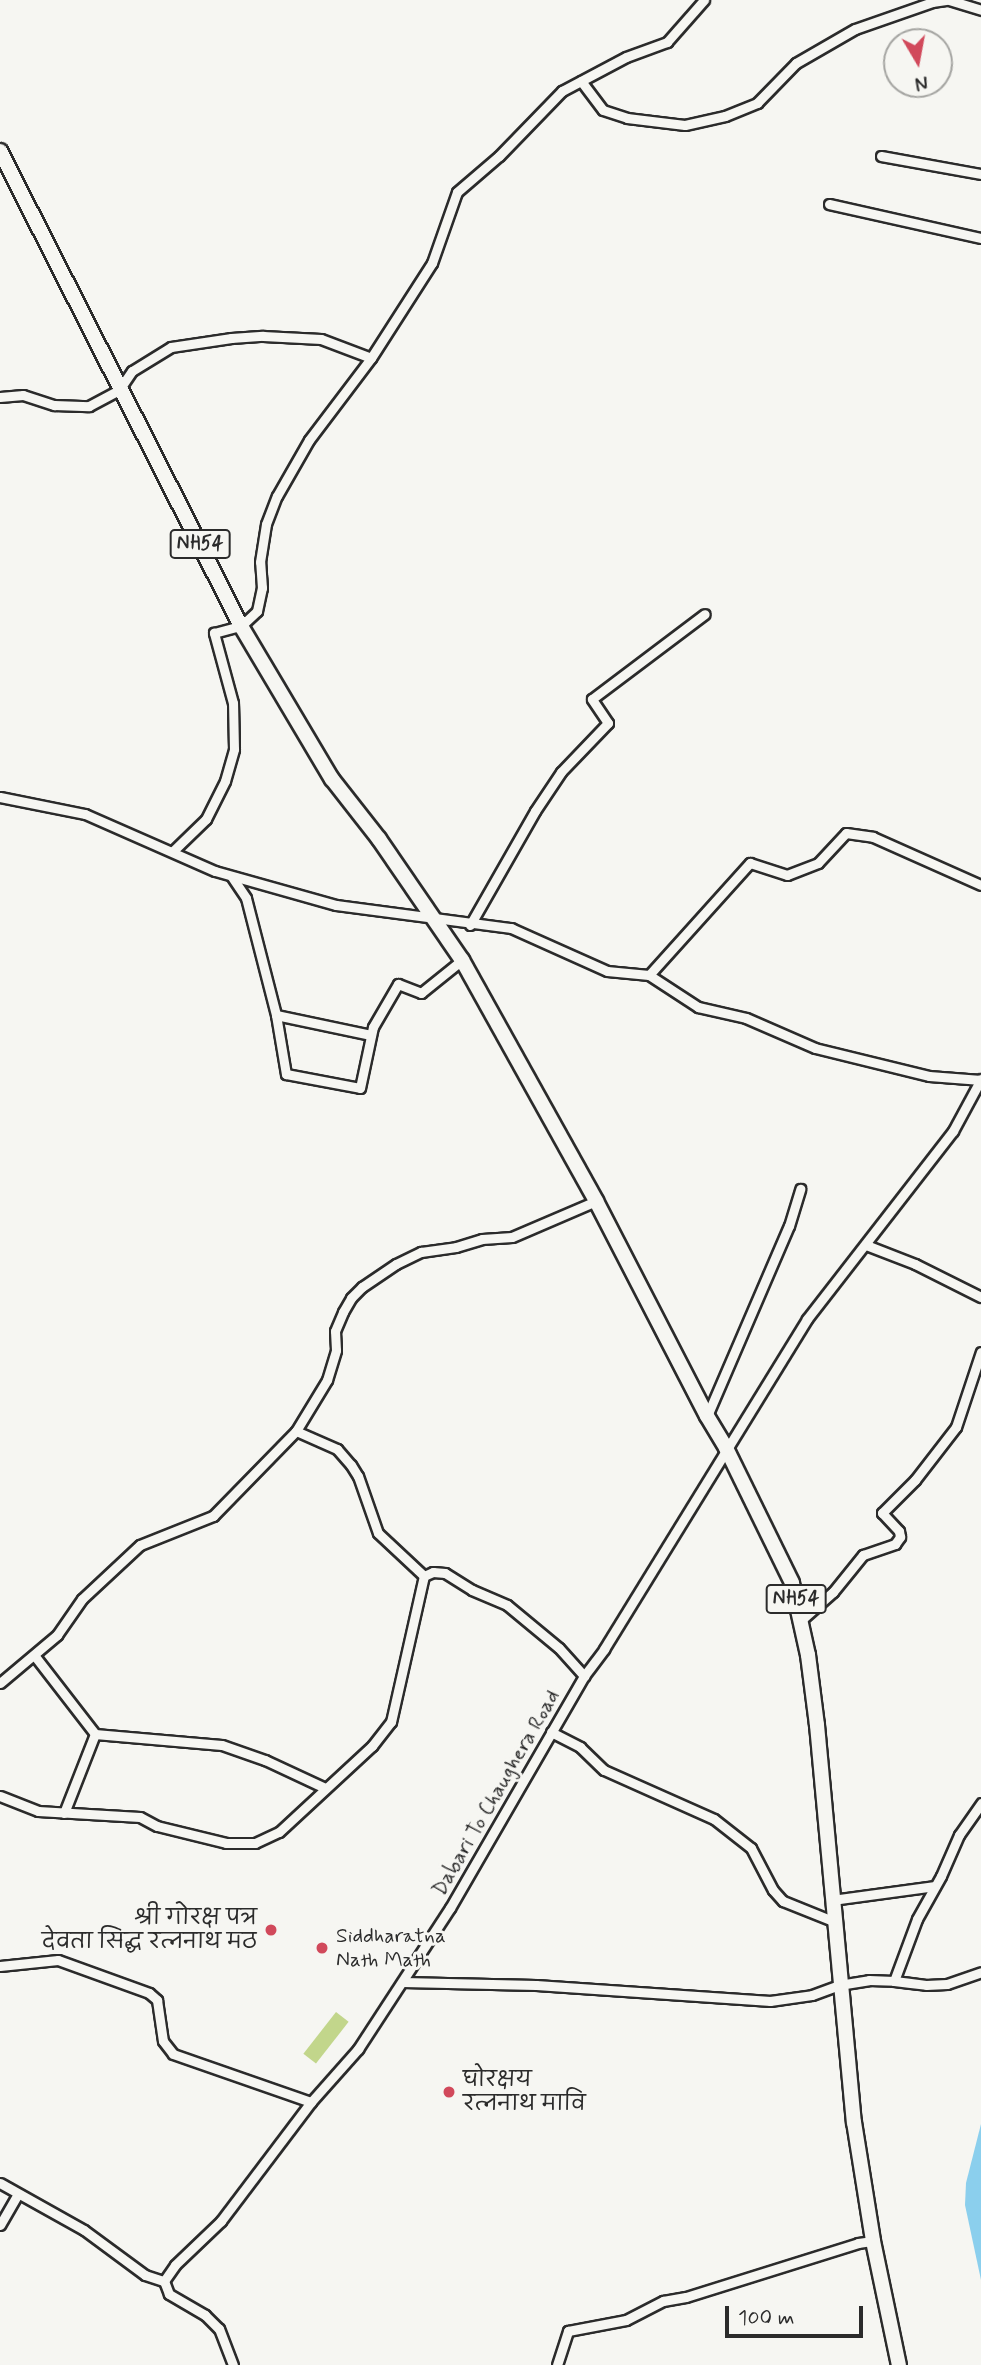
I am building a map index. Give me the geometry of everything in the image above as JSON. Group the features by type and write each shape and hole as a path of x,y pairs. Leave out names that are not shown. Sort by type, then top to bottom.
{"main road":[{"name":"NH54","path":"0,152 241,626 320,760 462,960 596,1201 726,1448 792,1583 817,1725 833,1921 854,2122 873,2241 899,2365"}],"street":[{"path":"173,851 206,820 225,781 234,749 233,703 214,633 241,626 257,611 262,587 260,562 266,524 277,496 309,440 371,358 432,262 457,192 499,156 562,91 626,57 667,42 705,0"},
{"path":"581,81 603,110 627,118 685,125 725,116 757,103 796,63 855,29 932,2 947,0 981,10"},
{"path":"881,156 981,174"},
{"path":"829,204 981,238"},
{"path":"0,397 23,395 54,405 89,406 120,390 131,371 171,347 231,338 263,335 321,339 371,358"},
{"path":"470,925 534,811 561,772 608,723 592,699 705,614"},
{"path":"0,797 85,814 232,877 336,905 511,929 607,971 649,975 698,1007 746,1018 815,1048 929,1076 981,1079"},
{"path":"649,975 750,863 787,875 818,863 846,833 873,837 981,886"},
{"path":"232,877 246,898 276,1015 286,1074 360,1088 371,1035 398,984 421,993 462,960"},
{"path":"276,1015 371,1035"},
{"name":"Dabari To Chaughera Road","path":"164,2281 176,2265 221,2221 311,2102 358,2049 450,1908 584,1676 604,1649 807,1320 953,1131 981,1079"},
{"path":"707,1416 789,1226 800,1189"},
{"path":"0,1683 57,1635 82,1599 121,1561 140,1545 213,1516 296,1431 327,1380 336,1350 335,1331 351,1298 362,1287 396,1264 421,1252 456,1247 482,1239 512,1237 596,1201"},
{"path":"866,1245 915,1264 981,1297"},
{"path":"800,1621 833,1592 863,1555 895,1545 900,1537 899,1531 882,1513 915,1480 956,1427 981,1352"},
{"path":"296,1431 337,1449 358,1476 378,1533 424,1576"},
{"path":"424,1576 433,1572 445,1573 472,1590 507,1605 559,1648 584,1676"},
{"path":"0,1796 38,1811 93,1812 140,1817 157,1826 211,1840 255,1843 279,1832 372,1746 391,1722 424,1576"},
{"path":"34,1655 95,1734 222,1745 265,1760 326,1788"},
{"path":"551,1732 580,1746 604,1770 714,1819 751,1848 773,1890 783,1901 833,1921"},
{"path":"64,1813 95,1734"},
{"path":"894,1981 917,1919 959,1835 981,1803"},
{"path":"832,1900 935,1886"},
{"path":"0,1966 58,1960 149,1993 157,2000 163,2040 173,2054 311,2102"},
{"path":"403,1982 548,1985 770,2001 812,1995 839,1985 869,1980 926,1986 947,1983 981,1972"},
{"path":"0,2183 84,2230 145,2275 164,2281 169,2294 205,2315 219,2329 233,2365"},
{"path":"0,2225 17,2194"},
{"path":"557,2365 568,2331 626,2320 663,2301 686,2297 858,2243 873,2241"}],"green space":[{"path":"336,2012 349,2022 316,2064 303,2054"}],"water":[{"path":"981,2124 981,2280 965,2205 966,2183"}],"place":[{"name":"श्री गोरक्ष पत्र देवता सिद्ध रत्ननाथ मठ","path":"271,1930"},
{"name":"Siddharatna Nath Math","path":"322,1948"},
{"name":"घोरक्षय रत्ननाथ मावि","path":"449,2092"}]}
